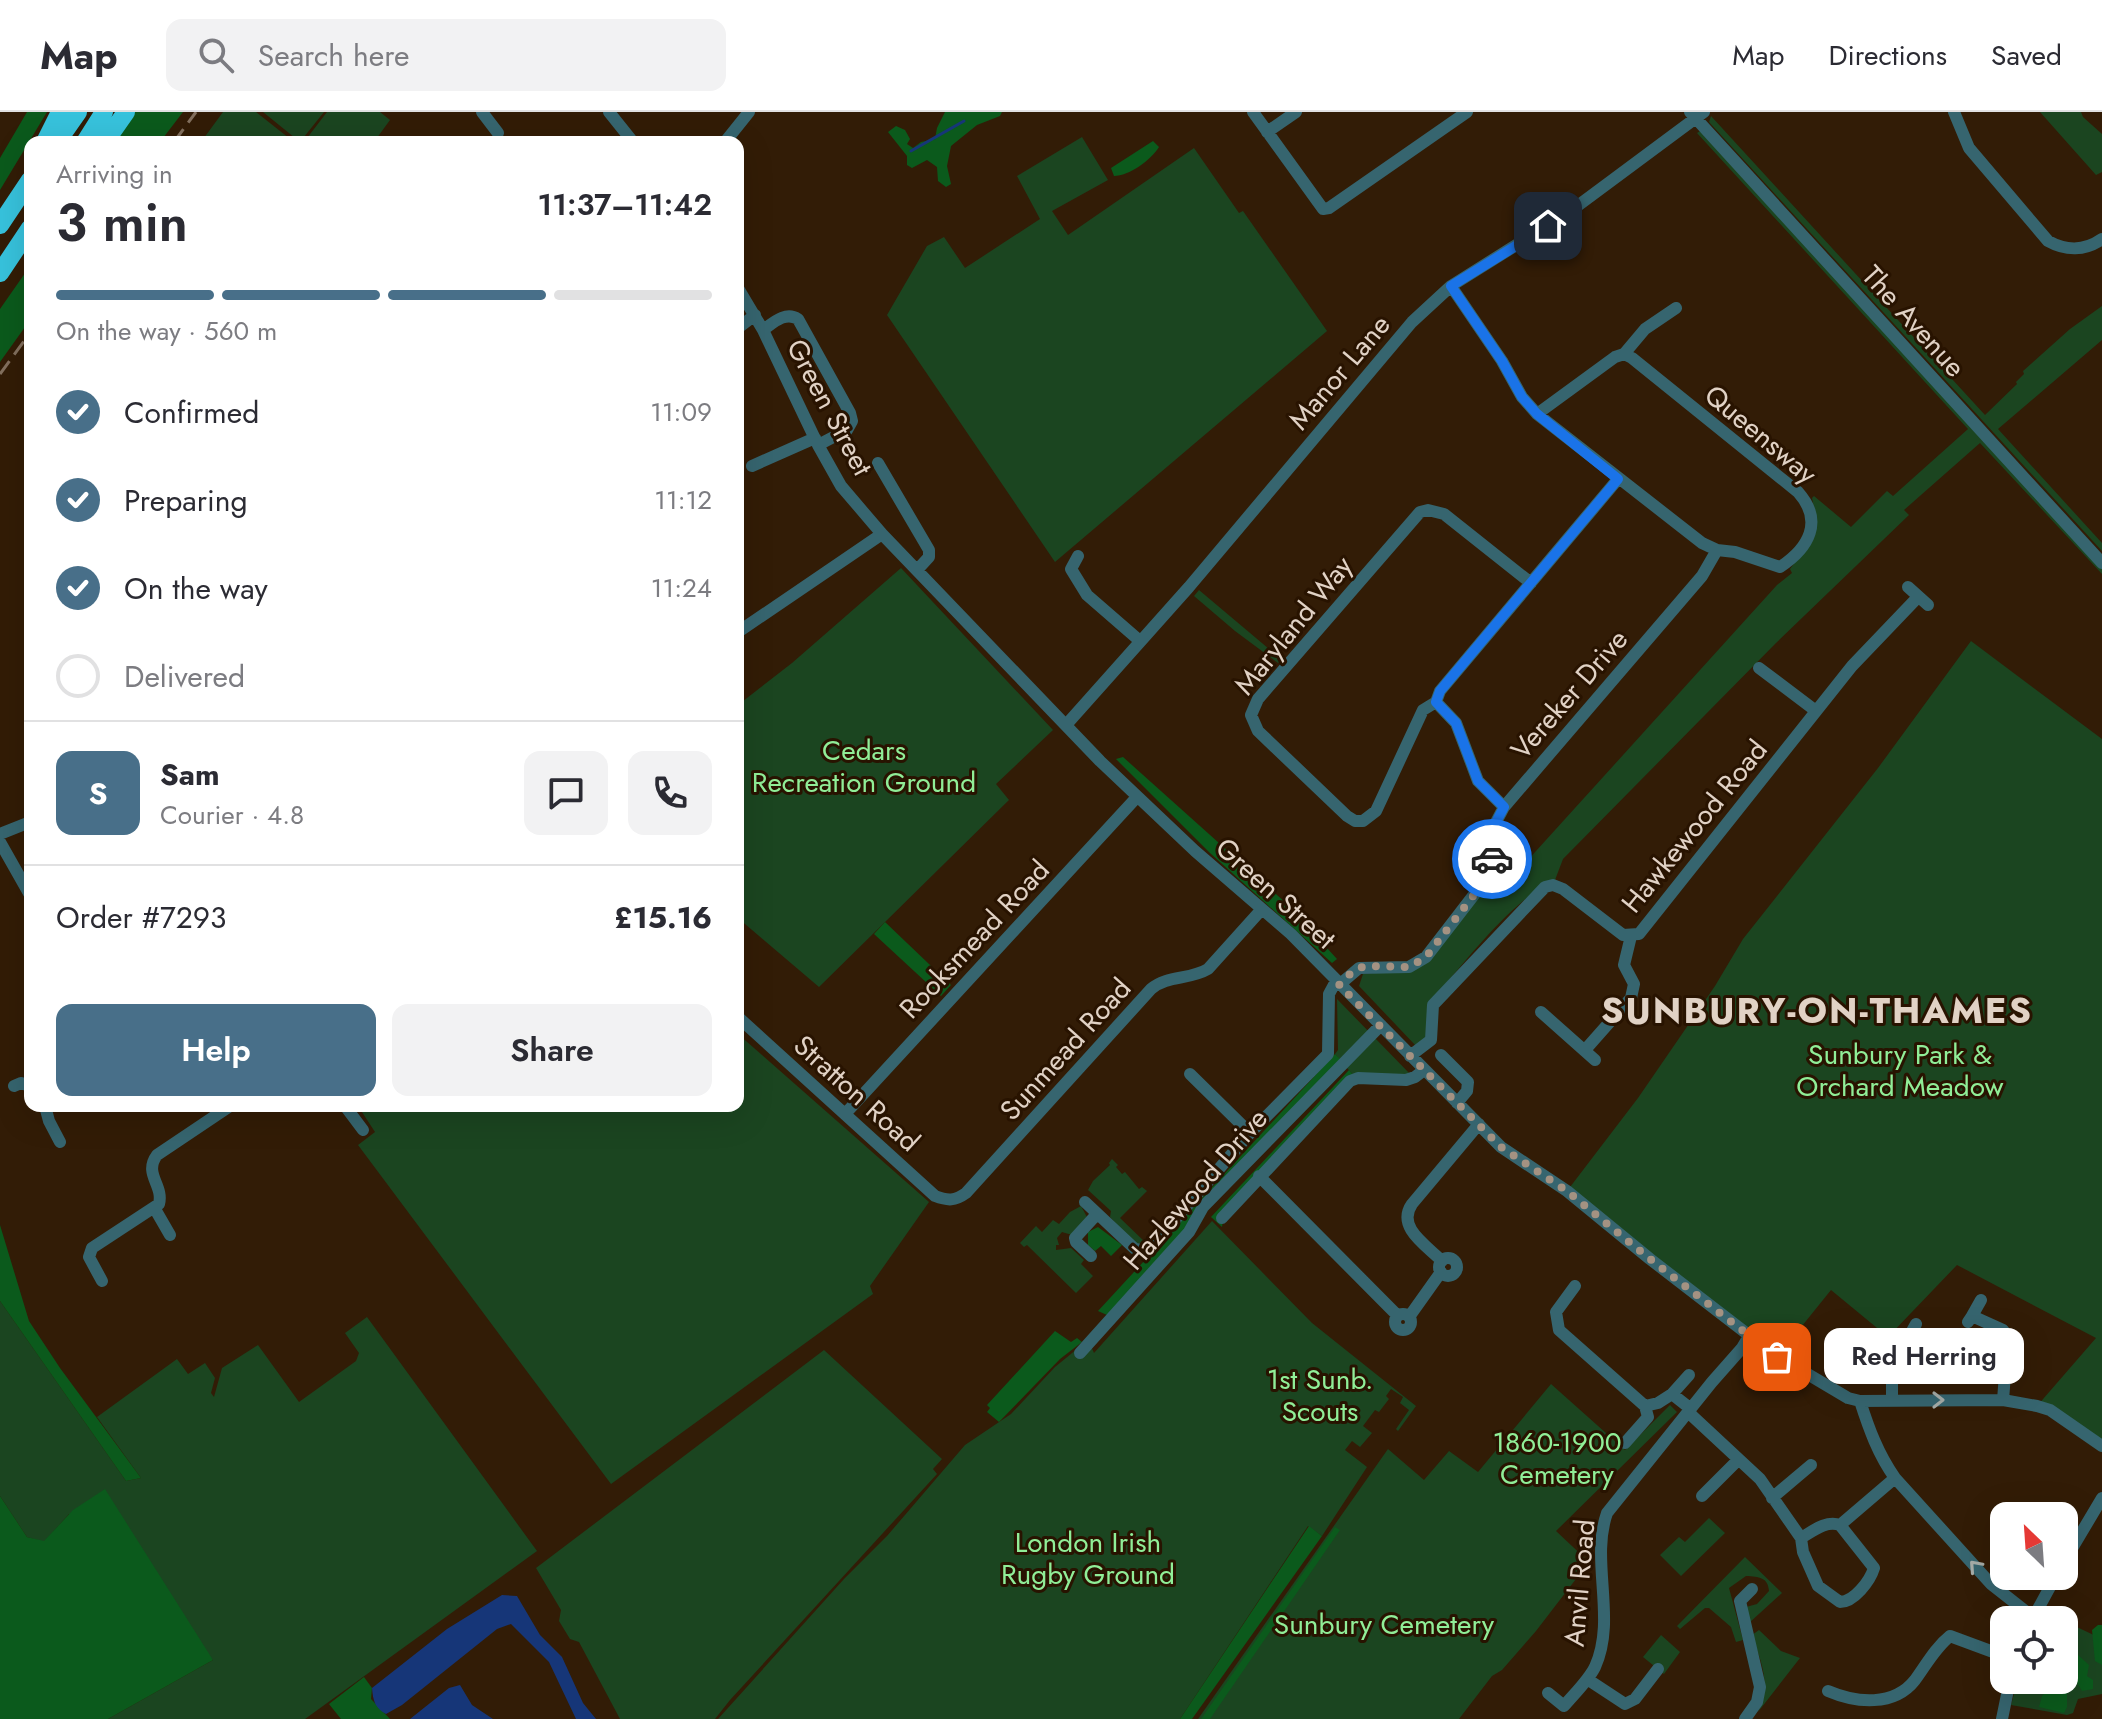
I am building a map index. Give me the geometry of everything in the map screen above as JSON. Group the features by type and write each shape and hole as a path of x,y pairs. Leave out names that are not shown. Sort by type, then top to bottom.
{"highway":[{"path":"48,136 60,112"},
{"path":"61,136 78,112"},
{"path":"89,136 104,112"},
{"path":"109,136 126,112"},
{"path":"19,196 24,186"},
{"path":"0,225 24,189"},
{"path":"0,273 24,237"},
{"path":"0,281 24,251"}],"street":[{"path":"482,112 498,133"},
{"path":"609,112 628,136"},
{"path":"730,136 749,112"},
{"path":"1253,112 1323,209 1329,208 1467,112"},
{"path":"1267,132 1296,112"},
{"path":"1954,112 1969,148 2048,241 2058,246 2084,248 2102,239"},
{"name":"Manor Lane","path":"1066,725 1412,322 1451,286 1572,210 1696,114"},
{"name":"The Avenue","path":"1696,114 2102,563"},
{"path":"1451,286 1502,361 1522,397 1537,414 1702,543 1780,567 1790,578"},
{"name":"Green Street","path":"744,298 841,486 882,534 1137,797 1291,934 1501,1147 1567,1191 1749,1336 1800,1370 1848,1398 1860,1401"},
{"path":"1537,414 1615,357 1624,354 1645,329 1676,308"},
{"path":"744,323 755,315"},
{"path":"752,466 847,430 852,421 798,319 792,315 785,316 763,330"},
{"name":"Queensway","path":"1624,354 1806,501 1812,517 1811,533 1795,557 1780,567"},
{"path":"878,463 929,550 929,557 918,569"},
{"name":"Maryland Way","path":"1531,583 1444,514 1428,510 1420,512 1258,699 1251,715 1258,731 1347,816 1363,821 1376,811 1423,710 1436,702 1440,691 1531,583 1618,479"},
{"path":"744,628 882,534"},
{"name":"Vereker Drive","path":"1338,983 1365,966 1409,967 1426,957 1490,874 1494,826 1504,807 1702,576 1717,550"},
{"path":"1078,556 1071,569 1087,595 1140,641"},
{"name":"Hawkewood Road","path":"1410,1056 1431,1040 1433,1005 1545,887 1559,886 1623,935 1631,936 1644,929 1852,666 1918,596"},
{"path":"1759,668 1816,711"},
{"path":"1436,702 1456,723 1478,781 1504,807"},
{"name":"Rooksmead Road","path":"845,1114 1137,797"},
{"path":"0,834 24,824"},
{"path":"0,842 24,884"},
{"name":"Sunmead Road","path":"946,1200 957,1199 966,1193 1151,989 1159,983 1198,975 1208,969 1262,909"},
{"path":"1585,1050 1631,998 1634,984 1624,965 1631,936"},
{"path":"1085,1202 1131,1246 1143,1250 1153,1245 1250,1133 1328,1054 1329,994 1338,983"},
{"path":"1550,1014 1595,1060"},
{"name":"Stratton Road","path":"744,1022 935,1196 946,1200"},
{"name":"Hazlewood Drive","path":"1080,1353 1189,1232 1203,1207 1381,1025"},
{"path":"1441,1055 1468,1082 1467,1091 1457,1103"},
{"path":"1222,1218 1350,1081 1358,1078 1411,1079 1424,1070"},
{"path":"1190,1074 1250,1133"},
{"path":"14,1086 24,1084"},
{"path":"47,1112 60,1142"},
{"path":"102,1281 89,1257 92,1248 155,1209 161,1193 152,1176 152,1162 212,1112"},
{"path":"350,1112 363,1130"},
{"path":"1259,1176 1404,1316 1441,1267 1409,1228 1406,1215 1479,1124"},
{"path":"155,1209 170,1235"},
{"path":"1091,1256 1075,1238 1097,1214"},
{"path":"1575,1286 1556,1312 1559,1330 1645,1406 1646,1422 1625,1443"},
{"path":"1981,1300 1970,1319 2003,1330 2008,1336 2003,1400"},
{"path":"1892,1401 1892,1378 1913,1340 1911,1333 1916,1324"},
{"name":"Anvil Road","path":"1548,1693 1564,1706 1587,1679 1599,1655 1603,1629 1602,1538 1607,1513 1749,1336"},
{"path":"1645,1406 1658,1403 1672,1394 1689,1375"},
{"path":"1672,1394 1760,1479 1801,1538 1803,1552 1818,1586 1836,1601 1844,1602 1850,1600 1871,1577 1874,1568 1840,1525 1821,1526 1801,1538"},
{"path":"2018,1606 1991,1584 1895,1478 1877,1449 1860,1401 2003,1400 2044,1407 2102,1446"},
{"path":"1702,1496 1738,1460"},
{"path":"1772,1498 1811,1465"},
{"path":"1840,1525 1895,1478"},
{"path":"2078,1538 2102,1498"},
{"path":"1745,1719 1757,1702 1760,1687 1740,1601 1752,1589"},
{"path":"1828,1691 1842,1698 1859,1700 1876,1701 1892,1697 1906,1689 1941,1643 1950,1636 1990,1651"},
{"path":"1587,1679 1625,1704 1635,1699 1658,1669"},
{"path":"2002,1719 2007,1694"}],"green space":[{"path":"27,112 47,112 33,136 24,136 24,150 0,190 0,158"},
{"path":"135,112 183,112 165,136 119,136"},
{"path":"223,112 256,112 286,136 205,136"},
{"path":"263,112 324,112 305,136 293,136"},
{"path":"327,112 380,112 390,120 378,136 309,136"},
{"path":"945,112 1002,112 1000,116 977,125 951,146 947,166 951,184 946,187 938,181 937,167 927,160 912,168 907,165 907,156 888,132 896,126 905,130 910,139 907,144 913,148 921,142 935,139"},
{"path":"2040,112 2081,112 2102,134 2102,172 2096,175"},
{"path":"1711,116 1985,415 2017,384 2023,371 2070,329 2102,306 2102,340 1998,429 2102,543 2102,551 1709,122"},
{"path":"1700,131 2102,567 2102,574 1980,443 1904,510 1909,515 1776,643 1563,859 1555,880 1522,902 1489,934 1431,1001 1431,1033 1416,1046 1359,986 1363,974 1410,970 1498,855 1518,871 1777,585 1792,573 1790,569 1813,527 1814,496 1851,527 1887,491 1893,496 1968,429 1697,133"},
{"path":"1082,137 1108,180 1052,211 1068,235 1194,148 1239,213 1243,211 1327,331 1055,562 887,315 927,246 944,237 965,268 1040,219 1017,176"},
{"path":"1153,141 1159,147 1151,157 1133,170 1114,176 1111,168"},
{"path":"24,275 24,328 0,362 0,309"},
{"name":"Cedars Recreation Ground","path":"901,568 1053,730 996,784 1009,800 819,987 744,923 744,700"},
{"path":"1199,590 1282,660 1278,663 1235,631 1194,596"},
{"name":"Sunbury Park & Orchard Meadow","path":"1971,641 2102,739 2102,1446 2037,1406 2096,1338 1957,1265 1888,1337 1831,1290 1777,1357 1567,1191 1638,1098 1715,986 1743,939 1878,768"},
{"path":"1123,757 1286,903 1337,959 1332,963 1210,853 1116,759"},
{"path":"885,922 951,985 941,996 874,934"},
{"path":"1337,999 1411,1075 1354,1076 1335,1054 1338,1050"},
{"path":"744,1039 929,1202 870,1286 873,1294 611,1484 358,1145 375,1132 362,1112 744,1112"},
{"path":"1335,1054 1340,1059 1107,1315 1098,1311"},
{"path":"1349,1070 1354,1076 1224,1213 1222,1227 1211,1217"},
{"path":"1112,1159 1122,1174 1125,1172 1139,1189 1142,1187 1147,1191 1120,1218 1146,1243 1134,1244 1110,1217 1111,1211 1088,1190"},
{"path":"1081,1206 1088,1219 1072,1235 1062,1232 1057,1238 1059,1245 1056,1245 1056,1250 1071,1248 1084,1260 1081,1264 1093,1276 1076,1293 1027,1245 1024,1247 1020,1243 1036,1226 1042,1232 1053,1220 1059,1224"},
{"name":"London Irish Rugby Ground","path":"1212,1221 1312,1323 1416,1406 1398,1431 1396,1429 1409,1410 1400,1403 1403,1397 1391,1389 1386,1396 1389,1399 1379,1412 1375,1410 1363,1426 1372,1433 1360,1447 1352,1441 1345,1450 1367,1467 1322,1536 1308,1526 1180,1719 718,1719 844,1579 887,1536 965,1445 1011,1414 1055,1367 1077,1349 1090,1344 1094,1353"},
{"path":"0,1225 29,1321 141,1478 126,1481 0,1301"},
{"path":"1098,1227 1122,1245 1111,1256 1101,1246 1095,1251 1088,1245 1088,1232"},
{"path":"0,1301 126,1481 141,1478 97,1417 177,1359 188,1374 205,1363 215,1378 211,1393 214,1397 222,1368 258,1345 299,1402 356,1361 359,1353 345,1333 367,1317 537,1551 305,1719 108,1719 213,1660 69,1514 44,1542 27,1537 0,1496"},
{"path":"1055,1331 1071,1342 1077,1338 1082,1342 1060,1359 999,1422 987,1412 990,1408 987,1405"},
{"path":"824,1350 942,1459 933,1469 937,1474 715,1719 620,1719 579,1642 570,1639 559,1621 561,1610 536,1568"},
{"name":"Sunbury Cemetery","path":"1551,1384 1625,1450 1670,1405 1677,1412 1556,1531 1589,1562 1536,1631 1502,1670 1492,1676 1459,1719 1198,1719 1388,1449 1424,1480 1449,1451 1478,1472"},
{"path":"105,1489 213,1660 108,1719 0,1719 0,1496 27,1537 44,1541 73,1510"},
{"path":"1709,1518 1725,1533 1681,1576 1660,1555 1679,1537 1685,1542"},
{"path":"1309,1526 1322,1536 1192,1719 1180,1719"},
{"path":"1335,1527 1340,1530 1210,1719 1201,1719"},
{"path":"1745,1557 1782,1593 1749,1623 1746,1607 1757,1604 1769,1591 1767,1583 1759,1577 1746,1576 1729,1588 1743,1640 1736,1642 1731,1627 1709,1608 1680,1629 1677,1626"},
{"path":"2102,1625 2102,1665 2095,1661 2092,1630"},
{"path":"2078,1628 2098,1637 2102,1657 2102,1694 2078,1699 2073,1713 2067,1715 2011,1705 2014,1694 2078,1694 2078,1679 2087,1676 2078,1666"},
{"path":"1759,1630 1781,1651 1800,1658 1758,1712 1765,1683 1752,1635"},
{"path":"1661,1635 1680,1652 1664,1674 1643,1657"},
{"path":"2078,1655 2089,1665 2087,1676 2093,1680 2093,1689 2082,1691 2078,1684"},
{"path":"364,1677 372,1688 371,1699 390,1719 341,1719 329,1704"},
{"path":"2067,1694 2064,1713 2039,1707 2042,1696"}],"water":[{"path":"502,1595 517,1596 540,1635 562,1657 583,1703 596,1719 576,1719 549,1662 511,1624 497,1629 402,1705 386,1714 377,1707 372,1688 447,1629"},
{"path":"460,1685 472,1705 493,1719 410,1719 449,1688"}],"waterway":[{"path":"911,151 964,121"}],"railway":[{"path":"178,136 196,112"},
{"path":"0,374 24,341"}],"way so far":[{"path":"1492,859 1490,874 1426,957 1409,967 1365,966 1353,971 1339,985 1501,1147 1567,1191 1777,1357"}],"place":[{"name":"Red Herring","path":"1777,1357"}],"district":[{"name":"SUNBURY-ON-THAMES","path":"1817,1010"}],"route":[{"path":"1492,859 1494,826 1504,807 1478,781 1456,723 1436,702 1440,691 1618,479 1537,414 1522,397 1502,361 1451,286 1548,226"}],"park label":[{"name":"1st Sunb. Scouts","path":"1320,1395"},
{"name":"1860-1900 Cemetery","path":"1557,1458"}]}
